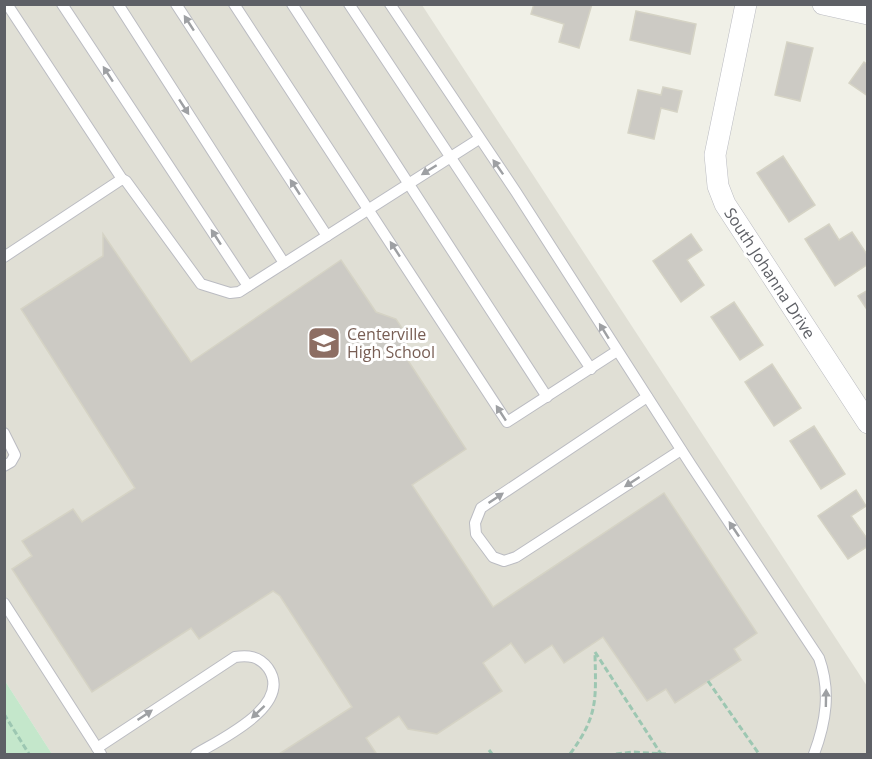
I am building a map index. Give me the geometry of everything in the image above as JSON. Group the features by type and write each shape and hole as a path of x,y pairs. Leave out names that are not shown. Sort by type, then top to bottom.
{"street":[{"name":"South Johanna Drive","path":"746,4 715,155 718,186 725,204 867,423"},
{"path":"823,4 867,14"}],"lane":[{"path":"8,4 122,179 126,181 201,284 230,293 238,292 248,286 478,139"},
{"path":"62,4 248,286"},
{"path":"118,4 284,263"},
{"path":"176,4 327,236"},
{"path":"234,4 507,422 617,351"},
{"path":"292,4 547,397"},
{"path":"349,4 591,369"},
{"path":"390,4 478,139 516,192 647,398 819,658 824,673 826,712 814,754"},
{"path":"4,257 122,179"},
{"path":"647,398 480,508 474,523 476,534 493,557 504,561 516,557 681,450"},
{"path":"4,433 15,455 4,466"},
{"path":"4,603 99,751 235,657 248,655 260,659 269,669 274,685 271,698 261,712 196,754"}],"path":[{"path":"570,754 585,733 596,701 595,652 663,754"},
{"path":"708,681 759,754"},
{"path":"4,714 29,754"},
{"path":"489,750 492,754"},
{"path":"616,754 632,752 663,754"}],"shaded area":[{"name":"Centerville High School","path":"5,5 422,5 867,686 867,754 52,754 5,681"}],"green space":[{"path":"5,681 52,754 5,754"}],"building":[{"path":"534,4 592,4 579,48 559,42 564,24 531,14"},
{"path":"636,11 696,24 690,54 630,40"},
{"path":"787,42 813,48 800,101 775,95"},
{"path":"864,62 868,65 868,96 849,83"},
{"path":"663,87 682,91 677,112 661,108 654,139 628,133 638,90 661,95"},
{"path":"783,156 815,205 789,222 757,173"},
{"path":"829,224 839,240 852,232 868,256 868,264 835,286 805,239"},
{"name":"Centerville High School","path":"103,234 191,362 341,260 376,312 396,319 408,337 405,356 466,449 412,485 493,607 664,493 757,633 734,649 741,660 675,703 666,689 647,701 603,637 564,663 552,645 525,663 511,643 483,663 502,691 437,734 408,729 399,716 366,738 376,753 374,754 279,754 352,707 280,596 273,591 199,639 191,628 92,692 12,569 32,556 22,541 73,509 82,522 135,488 21,309 103,256"},
{"path":"691,234 702,250 687,260 704,285 681,302 653,261"},
{"path":"868,290 868,311 858,296"},
{"path":"734,302 763,345 740,360 711,317"},
{"path":"772,364 801,408 774,426 745,382"},
{"path":"814,426 845,474 821,489 790,441"},
{"path":"856,490 866,506 851,516 868,540 868,546 848,559 818,516"}],"place":[{"name":"Centerville High School","path":"324,343"}]}
